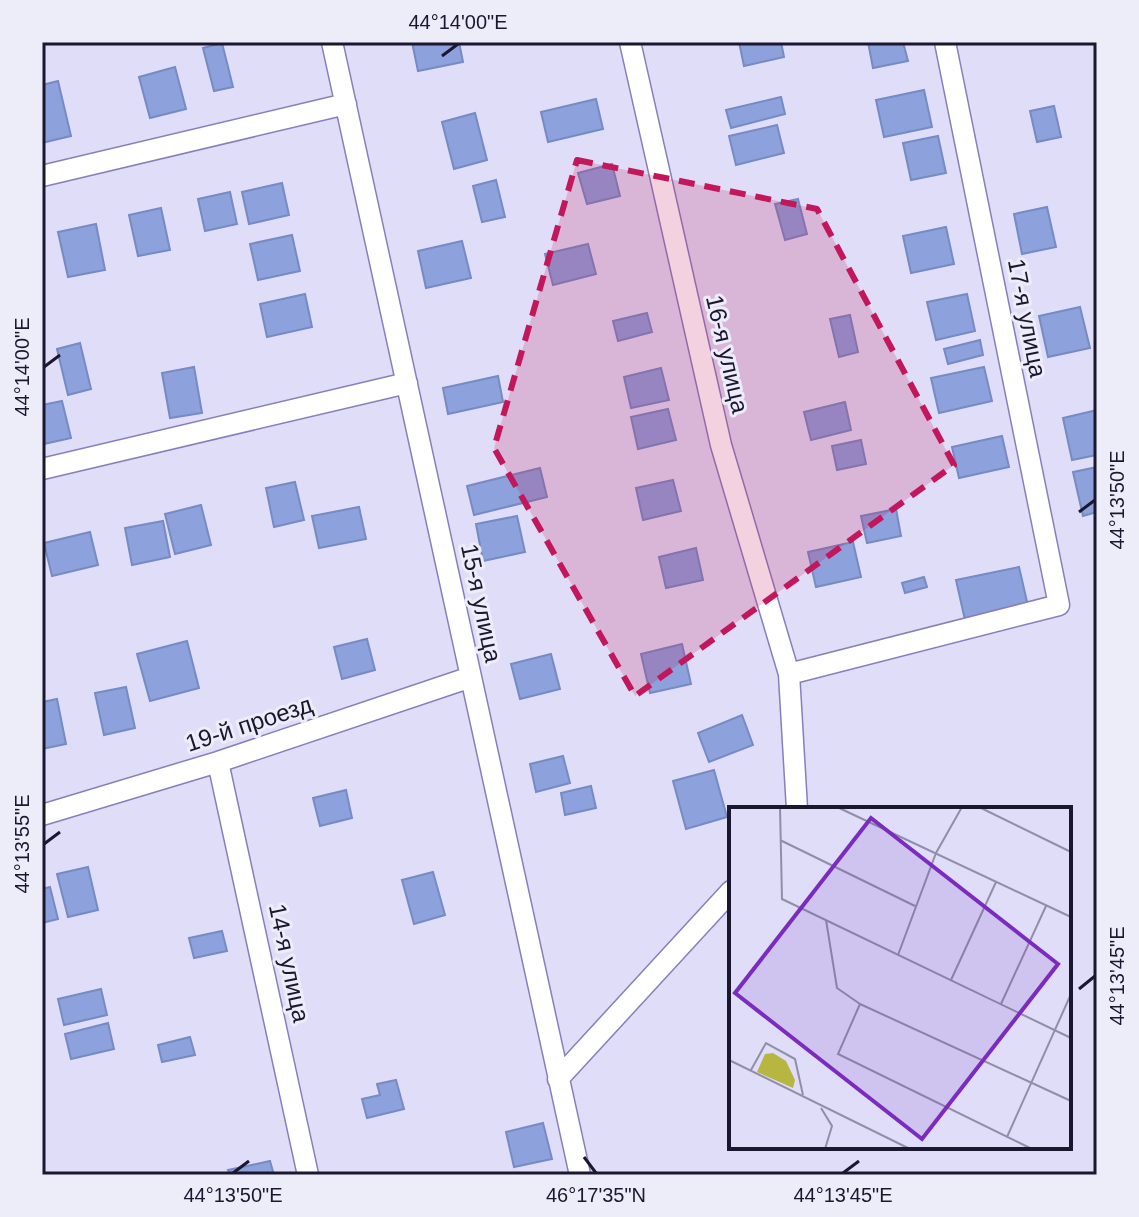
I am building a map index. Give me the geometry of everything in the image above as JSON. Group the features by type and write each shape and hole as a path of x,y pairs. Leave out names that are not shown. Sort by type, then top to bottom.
{"street":[{"name":"15-я улица","path":"332,42 580,1175"},
{"name":"16-я улица","path":"630,42 721,445 789,674 797,807"},
{"name":"17-я улица","path":"789,674 1059,605 945,42"},
{"path":"42,176 346,104"},
{"path":"42,469 407,383"},
{"name":"19-й проезд","path":"42,815 218,762 471,677"},
{"name":"14-я улица","path":"218,762 308,1175"},
{"path":"558,1079 729,893"}],"highlighted area":[{"path":"577,160 817,209 954,465 635,696 494,448"}],"building":[{"path":"412,42 459,42 463,62 418,71"},
{"path":"739,42 781,42 784,57 744,66"},
{"path":"868,42 903,42 908,61 873,68"},
{"path":"222,43 233,87 214,91 203,48"},
{"path":"175,67 186,109 150,118 139,77"},
{"path":"58,81 71,136 42,143 42,85"},
{"path":"924,90 932,127 884,137 876,100"},
{"path":"781,97 785,114 731,128 726,110"},
{"path":"596,99 603,129 548,142 541,112"},
{"path":"1054,106 1061,137 1037,142 1030,111"},
{"path":"475,113 487,160 454,169 442,122"},
{"path":"777,125 784,153 736,165 729,136"},
{"path":"938,136 946,173 911,180 903,143"},
{"path":"612,164 620,196 587,204 578,173"},
{"path":"496,180 505,217 482,222 473,186"},
{"path":"282,183 289,215 249,224 242,192"},
{"path":"230,192 237,224 205,231 198,199"},
{"path":"798,199 807,234 785,240 775,204"},
{"path":"1047,207 1056,247 1022,254 1014,214"},
{"path":"161,208 170,250 138,256 129,215"},
{"path":"96,224 105,270 68,277 58,232"},
{"path":"946,227 954,264 911,273 903,236"},
{"path":"292,235 300,271 258,280 250,244"},
{"path":"462,241 471,278 426,288 418,251"},
{"path":"588,244 596,274 553,285 545,254"},
{"path":"305,294 312,327 267,337 260,304"},
{"path":"967,294 975,331 936,340 927,302"},
{"path":"1080,307 1090,348 1048,357 1039,316"},
{"path":"647,313 652,332 618,341 613,321"},
{"path":"850,315 858,352 839,357 830,319"},
{"path":"980,340 983,355 948,364 944,349"},
{"path":"80,343 91,389 68,395 57,349"},
{"path":"194,367 202,413 170,418 162,373"},
{"path":"984,367 992,401 939,413 931,378"},
{"path":"661,368 669,400 631,408 624,377"},
{"path":"498,376 503,402 448,414 443,388"},
{"path":"62,401 71,438 44,444 42,405"},
{"path":"845,402 851,430 811,440 804,412"},
{"path":"668,409 676,440 638,449 631,417"},
{"path":"1097,410 1097,455 1072,460 1063,418"},
{"path":"1002,436 1009,467 959,478 952,447"},
{"path":"861,440 866,464 837,470 832,446"},
{"path":"1097,467 1097,512 1083,516 1073,472"},
{"path":"540,468 547,497 474,515 467,486"},
{"path":"673,480 681,511 643,520 636,488"},
{"path":"295,482 304,520 274,527 266,488"},
{"path":"201,505 211,545 175,554 165,514"},
{"path":"359,507 366,539 319,548 312,516"},
{"path":"896,509 901,536 867,543 861,516"},
{"path":"517,516 525,552 483,561 476,524"},
{"path":"163,521 170,557 132,565 125,528"},
{"path":"90,532 98,565 52,576 44,543"},
{"path":"853,542 861,577 816,587 808,552"},
{"path":"696,548 703,580 666,588 659,557"},
{"path":"1019,567 1028,606 965,620 956,580"},
{"path":"924,577 927,587 905,593 902,583"},
{"path":"367,639 375,670 342,679 334,647"},
{"path":"187,641 199,688 150,701 137,654"},
{"path":"682,644 691,684 650,693 641,654"},
{"path":"551,654 560,689 520,699 511,664"},
{"path":"126,687 135,728 104,735 95,693"},
{"path":"57,699 66,744 42,749 42,702"},
{"path":"742,715 753,745 709,762 698,733"},
{"path":"563,756 570,783 536,792 530,764"},
{"path":"714,770 727,817 686,829 673,781"},
{"path":"591,786 596,808 565,815 561,793"},
{"path":"346,790 352,818 320,826 313,798"},
{"path":"88,867 98,910 68,917 57,874"},
{"path":"433,872 445,915 414,924 402,880"},
{"path":"50,887 58,919 42,923 42,889"},
{"path":"222,931 227,951 194,958 189,938"},
{"path":"101,989 107,1015 64,1025 58,999"},
{"path":"108,1023 114,1049 71,1059 65,1034"},
{"path":"190,1037 195,1055 162,1062 158,1045"},
{"path":"396,1080 404,1109 367,1118 362,1099 380,1095 377,1084"},
{"path":"543,1123 552,1159 514,1167 506,1132"},
{"path":"270,1161 274,1175 230,1175 228,1170"}]}
